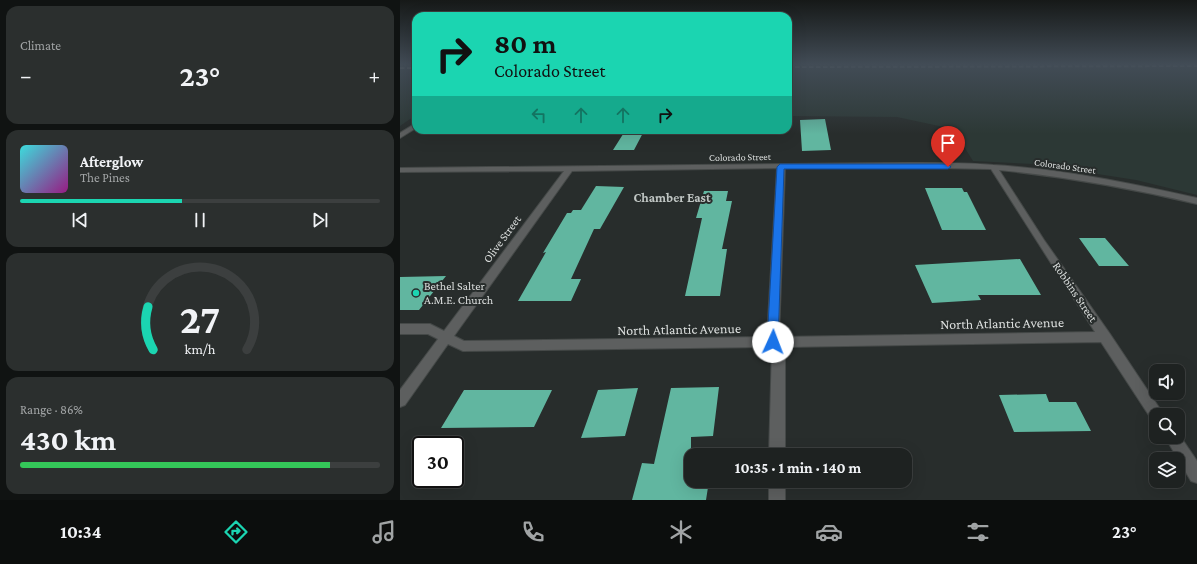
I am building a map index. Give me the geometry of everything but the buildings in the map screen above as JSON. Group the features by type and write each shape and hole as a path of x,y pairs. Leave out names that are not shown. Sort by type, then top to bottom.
{"street":[{"path":"400,136 412,128"},
{"name":"Colorado Street","path":"400,170 887,166 993,167 1091,179 1141,188 1197,201"},
{"path":"777,448 776,342 780,167"},
{"name":"Robbins Street","path":"993,167 1152,408"},
{"name":"Olive Street","path":"400,401 569,169"},
{"name":"North Atlantic Avenue","path":"400,329 430,329 463,346 1106,337"},
{"path":"1177,444 1197,474"},
{"path":"777,488 777,500"}],"shaded area":[{"path":"400,87 412,87 412,118 400,126"},
{"path":"792,87 1197,87 1197,195 1136,180 1033,164 973,161 953,129 897,117 792,116"}],"place":[{"name":"Bethel Salter A.M.E. Church","path":"416,293"}],"district":[{"name":"Chamber East","path":"672,197"}],"route":[{"path":"773,342 780,167 948,167"}]}
